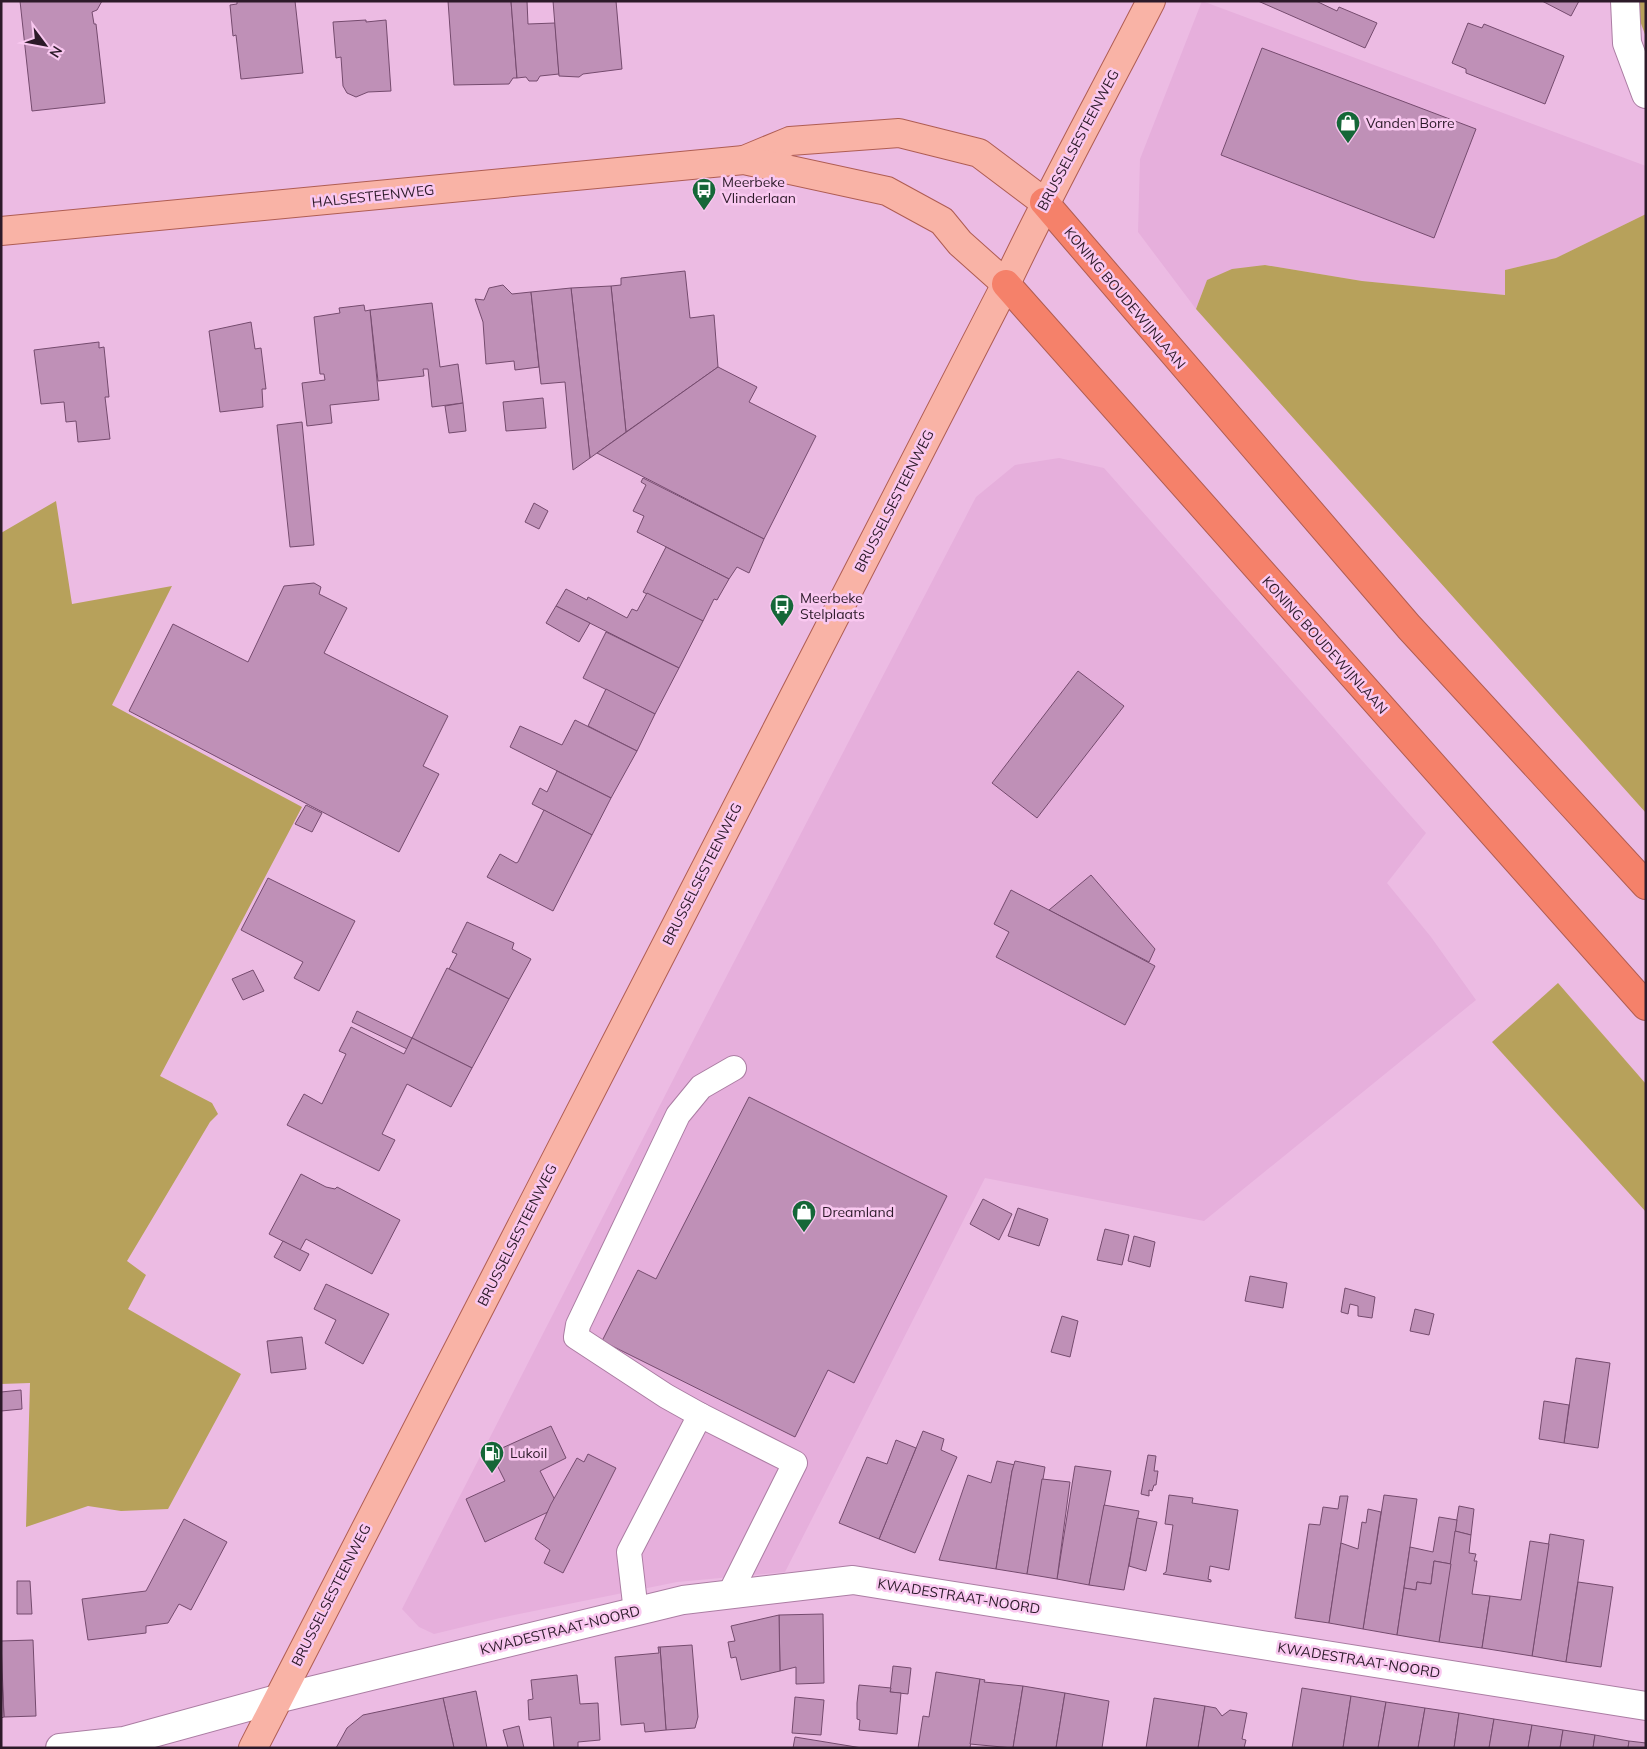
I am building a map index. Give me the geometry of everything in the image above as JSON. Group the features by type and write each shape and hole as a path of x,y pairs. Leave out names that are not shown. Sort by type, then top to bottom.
{"highway":[{"name":"KONING BOUDEWIJNLAAN","path":"1044,202 1409,627 1646,885"},
{"name":"KONING BOUDEWIJNLAAN","path":"1006,284 1646,1006"}],"main road":[{"name":"BRUSSELSESTEENWEG","path":"253,1748 1006,284 1044,202 1110,83 1151,1"},
{"name":"HALSESTEENWEG","path":"1,232 744,160 790,141 899,133 979,153 1044,202"},
{"name":"HALSESTEENWEG","path":"744,160 887,191 942,221 960,243 1006,284"}],"street":[{"path":"1625,1 1627,43 1646,94"},
{"name":"KWADESTRAAT-NOORD","path":"60,1748 124,1740 277,1700 682,1600 853,1580 1646,1706"}],"lane":[{"path":"729,1595 795,1463 666,1396 576,1337 578,1325 678,1115 701,1087 734,1068"},
{"path":"636,1612 629,1552 700,1414"}],"shaded area":[{"path":"1202,1 1646,166 1646,214 1556,258 1505,270 1506,295 1362,281 1265,265 1207,280 1196,309 1138,232 1140,159"},
{"path":"1640,1 1646,1 1646,37 1640,21"},
{"path":"1646,214 1646,813 1196,309 1207,280 1232,269 1265,265 1362,281 1505,295 1505,270 1556,258"},
{"path":"1059,458 1104,468 1426,833 1387,883 1431,937 1476,1000 1204,1221 985,1178 785,1572 677,1582 500,1618 434,1634 419,1627 402,1609 696,1035 976,497 1015,465"},
{"path":"56,501 72,604 172,586 112,705 302,807 160,1076 212,1103 218,1114 210,1122 127,1261 146,1275 128,1309 241,1374 168,1509 121,1511 88,1506 26,1527 30,1383 1,1384 1,533"},
{"path":"1558,983 1646,1084 1646,1212 1492,1042"}],"building":[{"path":"20,1 102,1 97,10 92,12 94,24 96,24 105,103 32,111"},
{"path":"237,1 295,1 303,73 241,79 236,35 233,36 230,5 237,4"},
{"path":"448,1 511,1 517,78 513,78 509,84 454,85"},
{"path":"511,1 527,1 528,24 555,23 559,74 540,76 537,81 529,81 526,77 517,78"},
{"path":"553,1 616,1 622,69 583,74 579,77 559,76"},
{"path":"1258,1 1316,1 1337,11 1339,7 1377,23 1365,48"},
{"path":"1542,1 1579,1 1571,16"},
{"path":"366,20 366,22 386,20 391,91 368,92 356,97 347,93 343,86 341,57 336,58 333,22"},
{"path":"1468,23 1482,28 1484,24 1564,56 1545,104 1466,73 1466,69 1452,63"},
{"name":"Vanden Borre","path":"1262,48 1476,129 1434,238 1221,155"},
{"path":"685,271 690,318 714,315 718,367 626,432 611,286 621,285 621,278"},
{"path":"503,285 512,294 531,292 539,367 515,370 514,361 486,364 483,322 475,299 484,300 489,288"},
{"path":"611,286 626,432 590,458 571,288"},
{"path":"571,288 590,458 573,470 565,382 541,384 531,292"},
{"path":"432,303 440,367 458,364 463,403 432,407 428,369 423,369 424,376 378,381 370,310"},
{"path":"364,305 365,311 370,310 379,400 330,405 332,423 307,426 302,383 325,380 324,374 320,374 314,317 340,313 339,308"},
{"path":"251,322 255,349 261,348 266,389 262,389 263,407 220,412 209,331"},
{"path":"99,342 99,348 104,347 109,397 105,397 110,439 78,442 76,421 66,422 64,402 41,404 34,350"},
{"path":"718,367 757,387 749,402 816,436 764,539 597,453"},
{"path":"543,398 546,428 506,431 503,402"},
{"path":"463,403 466,431 449,433 445,406"},
{"path":"302,422 314,545 290,547 277,425"},
{"path":"643,478 764,539 749,573 737,567 729,579 637,532 644,516 633,511 646,485 641,482"},
{"path":"534,503 548,511 539,529 525,522"},
{"path":"666,547 729,579 717,600 714,599 703,621 643,592"},
{"path":"314,583 321,587 319,594 347,608 324,653 448,716 423,766 439,774 399,852 129,711 173,624 248,662 284,586"},
{"path":"566,589 587,600 588,597 627,618 632,609 637,611 647,593 703,621 679,668 556,606"},
{"path":"556,606 590,623 579,642 546,623"},
{"path":"606,632 679,668 655,714 583,678"},
{"path":"1078,671 1124,706 1037,818 992,783"},
{"path":"606,689 655,714 637,751 588,726"},
{"path":"575,720 637,751 611,798 510,747 520,726 562,745"},
{"path":"557,771 611,798 592,835 532,804 540,788 547,792"},
{"path":"306,805 322,813 312,832 295,824"},
{"path":"544,810 592,835 553,911 487,877 500,854 516,863 518,862"},
{"path":"1091,875 1155,949 1149,962 1049,910"},
{"path":"268,878 355,921 319,991 294,978 303,962 241,930"},
{"path":"1011,890 1155,966 1125,1025 996,957 1009,932 994,924"},
{"path":"467,922 514,943 512,949 531,959 509,999 449,969 457,954 452,952"},
{"path":"447,968 509,999 472,1068 412,1038"},
{"path":"253,970 264,991 243,1000 232,979"},
{"path":"357,1011 412,1038 407,1049 352,1022"},
{"path":"351,1027 404,1054 412,1038 472,1068 451,1107 407,1084 382,1134 395,1140 379,1171 287,1125 304,1094 322,1104 346,1054 339,1051"},
{"name":"Dreamland","path":"749,1097 947,1196 854,1383 828,1370 795,1437 602,1341 638,1270 656,1279"},
{"path":"301,1174 326,1187 335,1189 337,1187 400,1220 372,1274 306,1239 300,1250 269,1234"},
{"path":"983,1199 1012,1214 999,1240 970,1224"},
{"path":"1018,1208 1048,1219 1039,1246 1008,1236"},
{"path":"1105,1229 1129,1235 1122,1265 1097,1260"},
{"path":"1134,1236 1155,1242 1150,1267 1128,1261"},
{"path":"283,1241 309,1254 300,1271 274,1257"},
{"path":"1250,1276 1287,1283 1283,1308 1245,1301"},
{"path":"326,1284 389,1314 363,1364 325,1343 336,1320 314,1309"},
{"path":"1345,1288 1375,1297 1372,1318 1358,1316 1358,1306 1350,1304 1348,1314 1341,1312"},
{"path":"1415,1309 1434,1314 1429,1335 1410,1331"},
{"path":"1062,1316 1078,1321 1070,1357 1051,1352"},
{"path":"302,1337 306,1369 271,1373 267,1341"},
{"path":"1576,1358 1610,1363 1598,1448 1564,1443"},
{"path":"21,1390 22,1409 1,1411 1,1392"},
{"path":"1544,1401 1569,1405 1564,1443 1539,1439"},
{"path":"551,1426 566,1458 540,1471 555,1500 548,1512 485,1542 466,1499 505,1481 491,1453"},
{"path":"923,1431 944,1439 941,1450 957,1457 915,1553 879,1539"},
{"path":"896,1440 916,1448 879,1539 839,1523 867,1457 887,1464"},
{"path":"588,1454 616,1468 563,1573 544,1563 550,1550 535,1539 551,1504 577,1458 584,1462"},
{"path":"1148,1455 1156,1456 1154,1471 1158,1471 1156,1485 1154,1485 1152,1491 1149,1490 1149,1496 1141,1494"},
{"path":"997,1461 1015,1465 1012,1471 996,1569 939,1560 968,1475 991,1483"},
{"path":"1015,1461 1045,1467 1027,1574 996,1569"},
{"path":"1075,1466 1111,1471 1089,1585 1057,1579"},
{"path":"1042,1479 1070,1482 1057,1579 1027,1574"},
{"path":"1169,1495 1193,1498 1192,1503 1238,1510 1229,1570 1210,1566 1208,1579 1211,1582 1163,1574 1166,1572 1173,1525 1165,1524"},
{"path":"1384,1495 1417,1499 1397,1635 1363,1629"},
{"path":"1340,1496 1348,1496 1329,1623 1295,1618 1309,1524 1320,1525 1323,1507 1338,1509"},
{"path":"1104,1505 1139,1511 1124,1590 1089,1585"},
{"path":"1459,1506 1474,1509 1471,1535 1455,1531"},
{"path":"1368,1509 1381,1512 1363,1629 1329,1623 1341,1543 1358,1549 1362,1522 1366,1523"},
{"path":"1439,1517 1457,1520 1451,1564 1434,1561 1431,1584 1417,1582 1416,1590 1404,1588 1410,1547 1433,1552"},
{"path":"1137,1518 1157,1522 1146,1571 1129,1566"},
{"path":"184,1519 227,1542 191,1610 179,1604 168,1623 146,1626 146,1633 88,1640 82,1599 146,1591"},
{"path":"1455,1531 1471,1535 1469,1553 1476,1554 1474,1561 1477,1561 1472,1594 1490,1596 1482,1648 1439,1642"},
{"path":"1550,1534 1584,1540 1566,1662 1532,1656"},
{"path":"1530,1541 1549,1544 1532,1656 1482,1648 1490,1596 1521,1600"},
{"path":"1434,1561 1451,1564 1439,1642 1397,1635 1404,1588 1416,1590 1417,1582 1431,1584"},
{"path":"17,1581 30,1581 32,1614 17,1614"},
{"path":"1578,1582 1613,1587 1601,1667 1566,1662"},
{"path":"823,1614 824,1683 796,1684 796,1667 780,1671 779,1615"},
{"path":"779,1615 780,1671 741,1680 736,1657 731,1658 728,1642 735,1641 731,1626"},
{"path":"33,1640 36,1716 4,1717 1,1641"},
{"path":"692,1645 698,1717 695,1728 666,1730 660,1647"},
{"path":"658,1647 660,1647 666,1730 645,1732 644,1723 621,1725 615,1657 659,1653"},
{"path":"1,1663 4,1717 1,1718"},
{"path":"893,1666 911,1668 908,1694 890,1692"},
{"path":"936,1672 980,1679 970,1748 918,1748 923,1716 929,1717"},
{"path":"577,1675 580,1704 598,1703 600,1740 578,1742 578,1748 554,1748 551,1717 529,1720 528,1700 533,1699 531,1680"},
{"path":"980,1679 985,1680 984,1682 1023,1686 1013,1748 970,1744"},
{"path":"859,1685 891,1688 890,1692 901,1693 897,1734 859,1730 860,1720 857,1719 857,1703"},
{"path":"1023,1686 1065,1693 1056,1748 1013,1748"},
{"path":"1302,1688 1351,1696 1343,1748 1292,1748"},
{"path":"476,1691 487,1748 454,1748 443,1698"},
{"path":"1065,1693 1109,1701 1102,1748 1056,1748"},
{"path":"1351,1696 1386,1702 1378,1748 1343,1748"},
{"path":"795,1697 824,1700 821,1735 792,1733"},
{"path":"443,1698 454,1748 336,1748 347,1728 363,1715"},
{"path":"1154,1698 1205,1706 1198,1748 1146,1748"},
{"path":"1386,1702 1425,1708 1418,1748 1378,1748"},
{"path":"1205,1706 1216,1708 1222,1716 1230,1710 1247,1713 1242,1739 1246,1740 1244,1748 1198,1748"},
{"path":"1425,1708 1459,1713 1454,1748 1418,1748"},
{"path":"1459,1713 1494,1719 1489,1748 1454,1748"},
{"path":"1494,1719 1532,1725 1528,1748 1489,1748"},
{"path":"1532,1725 1563,1730 1560,1748 1528,1748"},
{"path":"519,1726 524,1748 508,1748 503,1730"},
{"path":"1563,1730 1595,1735 1593,1748 1560,1748"},
{"path":"1595,1735 1629,1741 1628,1748 1593,1748"},
{"path":"795,1737 862,1748 793,1748"},
{"path":"1629,1741 1646,1743 1646,1748 1628,1748"}],"place":[{"name":"Vanden Borre","path":"1348,144"},
{"name":"Meerbeke Vlinderlaan","path":"704,211"},
{"name":"Meerbeke Stelplaats","path":"782,627"},
{"name":"Dreamland","path":"804,1233"},
{"name":"Lukoil","path":"492,1474"}]}
